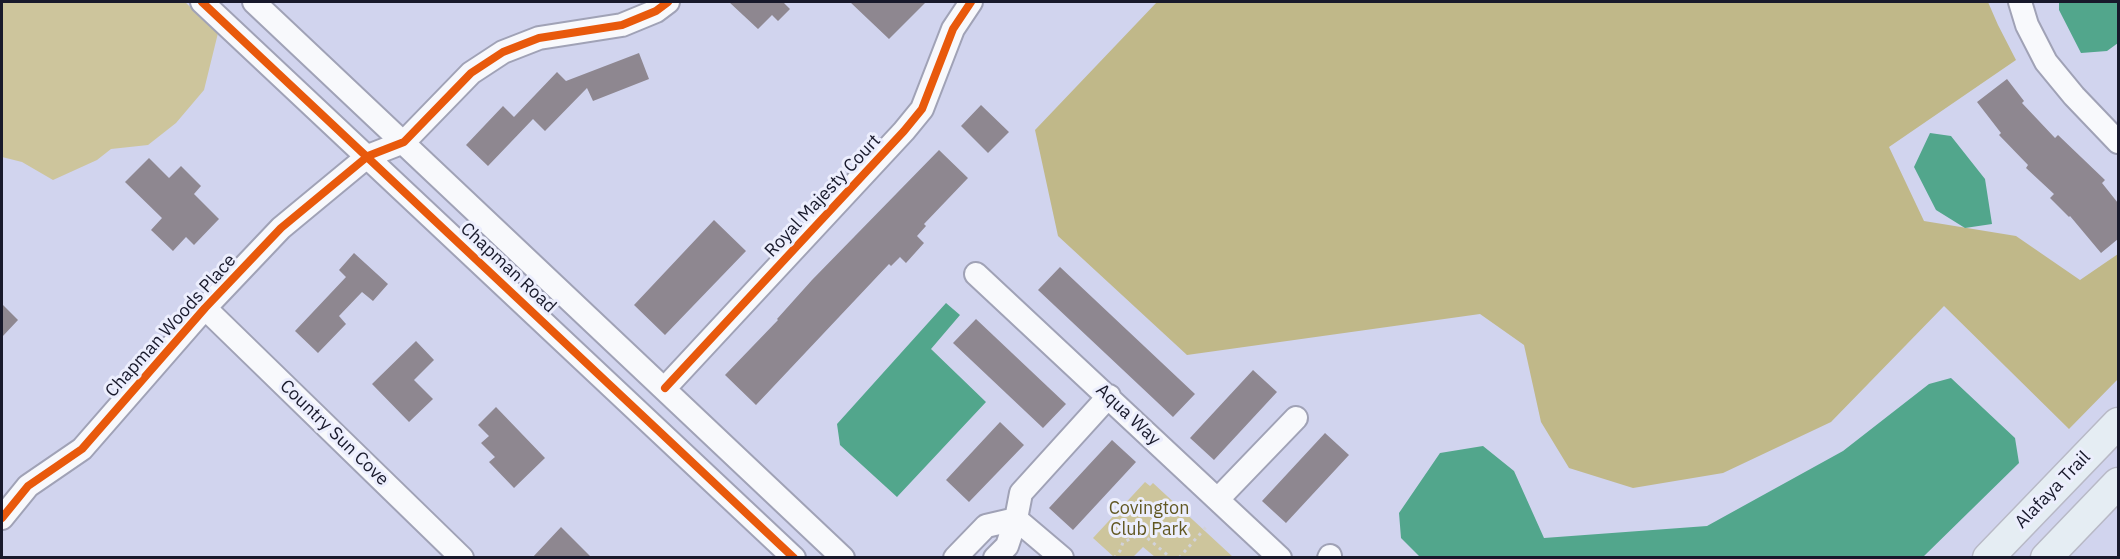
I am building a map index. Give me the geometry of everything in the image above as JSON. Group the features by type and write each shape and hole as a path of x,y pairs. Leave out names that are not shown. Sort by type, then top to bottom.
{"main road":[{"name":"Alafaya Trail","path":"1988,558 2118,423"},
{"path":"2046,558 2118,483"}],"street":[{"name":"Chapman Road","path":"202,2 794,558"},
{"name":"Chapman Road","path":"254,2 843,558"},
{"path":"404,142 471,73 503,52 539,38 622,26 656,11 668,2"},
{"name":"Royal Majesty Court","path":"664,388 922,109 953,29 970,2"},
{"path":"2020,2 2027,25 2046,62 2074,96 2118,142"},
{"name":"Chapman Woods Place","path":"2,518 28,486 82,449 205,308 281,228 368,156 404,142"},
{"name":"Aqua Way","path":"976,274 1280,558"},
{"name":"Country Sun Cove","path":"205,308 462,558"},
{"path":"995,558 1007,546 1016,519 1021,493 1108,396"},
{"path":"1218,499 1296,418"},
{"path":"963,555 986,526 1016,519"},
{"path":"1016,519 1062,558"}],"path":[{"path":"1179,558 1207,526"},
{"path":"1114,558 1124,542 1145,536 1171,558"}],"green space":[{"path":"2,2 185,2 218,33 204,90 176,123 148,145 111,149 97,160 53,180 22,162 2,157"},
{"name":"Covington Club Park","path":"1145,482 1150,486 1153,483 1233,557 1155,557 1143,547 1133,557 1114,557 1093,538"}],"shaded area":[{"path":"1157,2 1988,2 2016,60 1889,147 1924,221 2016,236 2080,280 2118,254 2118,379 2069,429 1944,306 1831,422 1723,473 1633,488 1569,468 1541,422 1524,345 1480,314 1187,355 1058,236 1035,130"},
{"path":"2059,2 2118,2 2118,43 2107,51 2081,53 2059,10"},
{"path":"1930,133 1951,136 1985,179 1992,224 1965,228 1936,210 1914,167"},
{"path":"946,303 960,315 931,349 986,402 897,497 840,445 837,424"},
{"path":"1951,378 2015,438 2019,463 1923,557 1421,558 1401,538 1399,513 1440,453 1483,446 1514,471 1544,538 1707,526 1843,451 1929,384"}],"building":[{"path":"729,2 785,2 790,9 778,21 772,15 758,29"},
{"path":"850,2 926,2 889,39"},
{"path":"639,53 649,79 593,101 587,88 545,131 533,119 488,166 466,145 503,106 514,117 557,72 566,81"},
{"path":"2007,79 2024,101 2022,103 2055,138 2058,135 2105,180 2102,183 2118,203 2118,239 2101,253 2070,216 2050,198 2054,194 2026,168 2028,165 1999,135 2001,133 1977,102"},
{"path":"981,105 1009,132 988,153 961,126"},
{"path":"939,150 968,178 924,224 926,226 917,236 924,243 906,263 900,257 891,266 889,264 756,405 725,375 778,320 812,280"},
{"path":"149,158 169,178 181,166 201,186 194,194 219,219 194,245 186,237 173,251 151,230 162,218 125,182"},
{"path":"714,220 746,251 665,335 634,305"},
{"path":"354,253 388,284 373,301 362,292 339,316 346,324 318,353 295,331 346,277 339,270"},
{"path":"1060,267 1195,394 1173,417 1038,290"},
{"path":"2,304 18,320 2,337"},
{"path":"976,319 1066,404 1043,428 953,343"},
{"path":"416,341 434,360 414,380 433,399 409,422 372,384"},
{"path":"1253,370 1277,392 1214,460 1190,438"},
{"path":"496,407 545,458 514,488 489,462 495,457 481,443 489,436 478,425"},
{"path":"1000,422 1024,445 969,502 946,480"},
{"path":"1325,433 1349,455 1286,523 1262,501"},
{"path":"1112,440 1136,462 1073,530 1049,508"},
{"path":"561,527 592,558 532,558"}],"cycle path":[{"path":"202,2 794,558"},
{"path":"2,518 28,486 82,449 205,308 281,228 368,156 404,142 471,73 503,52 539,38 622,25 656,11 668,2"},
{"path":"665,388 922,109 953,29 971,2"}]}
